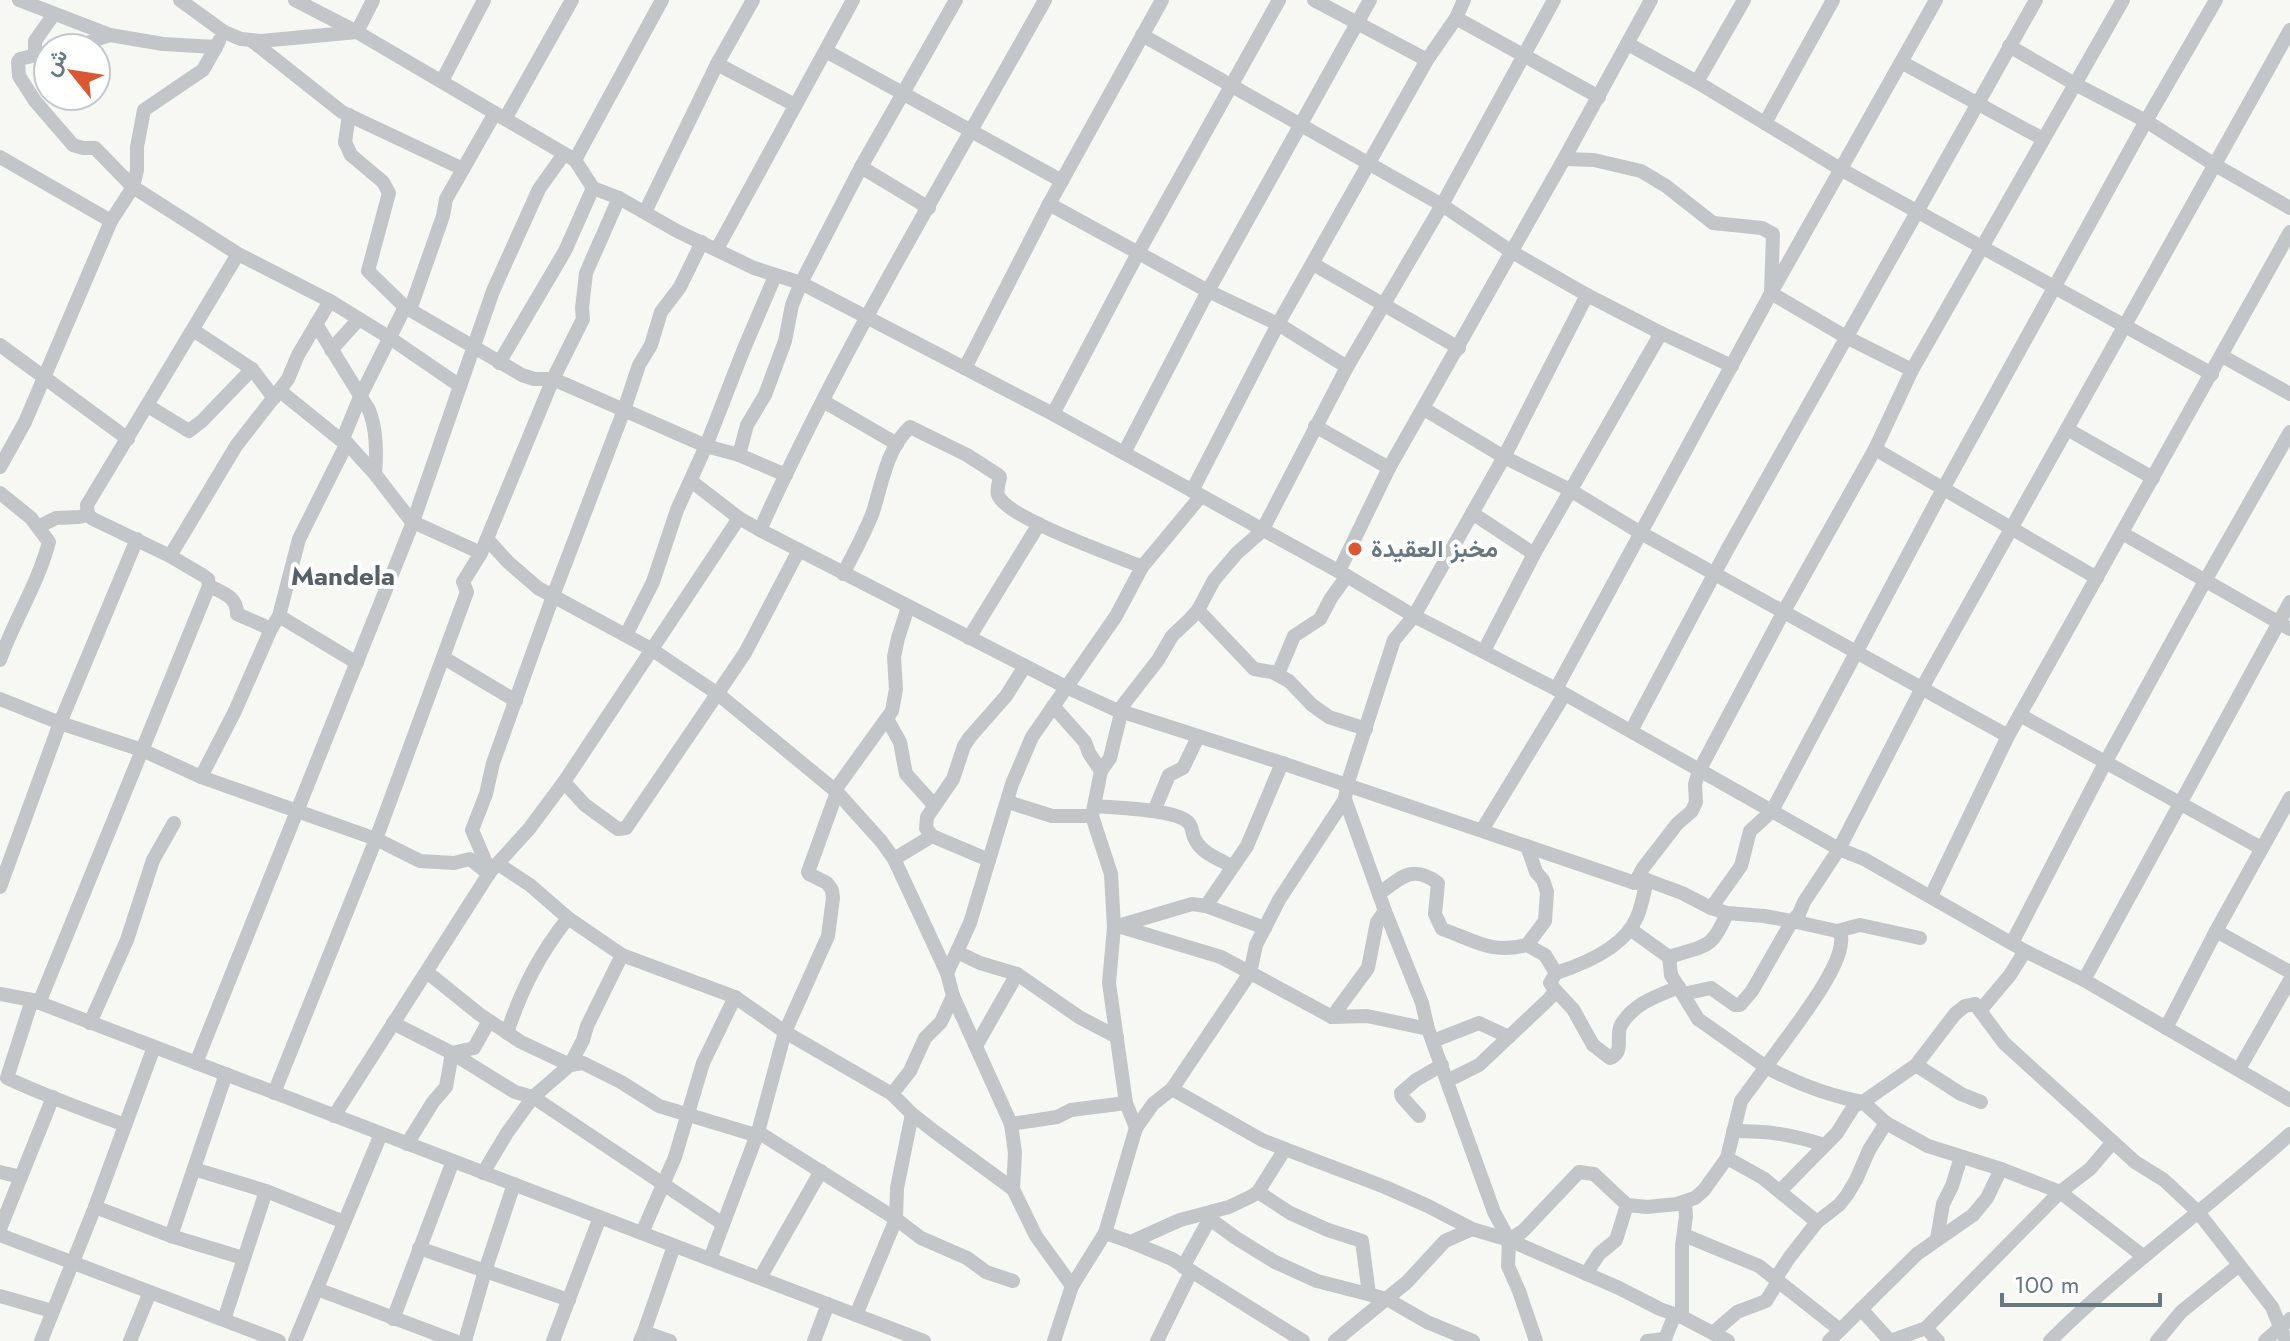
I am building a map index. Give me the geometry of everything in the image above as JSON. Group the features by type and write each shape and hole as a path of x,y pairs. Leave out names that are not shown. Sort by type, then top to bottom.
{"street":[{"path":"19,0 102,32"},
{"path":"180,0 224,32 251,40 300,39 357,32"},
{"path":"295,0 357,32 569,157 593,188 775,276 801,283 1053,414 1414,616 1560,692 1839,849 1864,859 2019,947 2084,980 2290,1100"},
{"path":"357,32 373,0"},
{"path":"442,81 484,0"},
{"path":"196,1063 412,522 498,280 539,189 569,157 662,0"},
{"path":"717,249 853,0"},
{"path":"739,455 747,425 765,395 785,341 792,305 801,283 861,167 956,0"},
{"path":"760,530 867,318 1045,0"},
{"path":"965,368 1049,204 1162,0"},
{"path":"1053,414 1138,253 1279,0"},
{"path":"1314,0 1427,60"},
{"path":"1124,453 1208,291 1370,0"},
{"path":"947,973 970,923 1012,784 1032,737 1116,616 1142,567 1196,494 1278,324 1464,0"},
{"path":"1136,1128 1126,1103 1109,983 1116,927 1111,874 1094,811 1101,771 1110,758 1127,698 1158,660 1172,636 1198,610 1214,580 1237,553 1262,531 1347,367 1442,205 1553,0"},
{"path":"1278,674 1294,636 1320,619 1389,468 1459,348 1651,0"},
{"path":"1697,82 1744,0"},
{"path":"1765,123 1833,0"},
{"path":"1631,731 1714,573 2036,0"},
{"path":"2123,0 1912,370 1875,449 1699,771 1692,811 1677,824 1643,868 1637,918 1630,929 1597,957 1556,973 1550,983 1573,1009 1593,1045 1610,1058 1619,1052 1620,1027 1637,1006 1681,991 1711,988 1735,1005 1742,1003 1752,991 1792,921 1839,849 1922,688 2290,30"},
{"path":"1711,908 1741,866 1750,831 1772,811 1943,489 2216,0"},
{"path":"1482,830 1560,692 1641,533 1771,293 1934,1"},
{"path":"201,777 275,623 299,539 345,442 360,397 408,308 443,216 446,199 500,116 566,2"},
{"path":"645,212 746,2"},
{"path":"41,32 54,14"},
{"path":"1456,18 1599,97"},
{"path":"0,467 4,447 25,422 111,221 133,187 144,110 203,70 224,32"},
{"path":"112,35 163,44 216,47"},
{"path":"1142,35 1442,205 1512,252 1587,295 1732,366"},
{"path":"251,40 336,108 463,169"},
{"path":"1628,44 1842,170 2212,374"},
{"path":"2009,46 2146,121 2290,208"},
{"path":"826,51 1062,181"},
{"path":"32,57 18,62 19,76 32,96"},
{"path":"1901,62 2043,139"},
{"path":"717,64 795,105"},
{"path":"44,112 73,145 95,148 133,187 238,254 330,301 460,386"},
{"path":"349,115 345,142 351,155 383,182 389,193 368,271 408,308 499,363 534,379 553,379 706,446 739,455 786,475"},
{"path":"0,157 111,221"},
{"path":"1564,159 1594,160 1641,171 1666,186 1713,223 1762,228 1773,234 1771,293"},
{"path":"861,167 929,208"},
{"path":"499,363 565,251 593,188"},
{"path":"274,1093 376,839 444,658 467,592 463,582 481,553 553,379 583,319 586,273 619,198"},
{"path":"1049,204 1208,291 1278,324 1347,367"},
{"path":"1931,896 2008,736 2290,232"},
{"path":"492,870 472,830 486,794 493,763 639,365 651,345 661,312 680,287 702,242"},
{"path":"125,1125 40,1094 7,1078 209,586 208,579 170,556 93,519 88,515 87,505 238,254"},
{"path":"1313,264 1459,348"},
{"path":"626,635 653,582 672,523 775,276"},
{"path":"1771,293 1846,337 1912,370"},
{"path":"1054,1341 1072,1286 1105,1233 1136,1128 1153,1104 1172,1089 1250,973 1256,945 1279,900 1346,792 1392,645 1414,616 1504,457 1587,295"},
{"path":"170,556 236,446 277,394 330,301"},
{"path":"331,350 359,319"},
{"path":"316,324 369,410 374,423 377,454 375,474"},
{"path":"193,330 252,369 277,394 345,442 375,474 412,522 481,553"},
{"path":"1484,651 1534,554 1661,333"},
{"path":"0,345 128,439"},
{"path":"2222,356 2290,394"},
{"path":"148,406 189,431 252,369"},
{"path":"823,401 897,444"},
{"path":"1424,409 1854,653 2008,736"},
{"path":"1315,426 1389,468"},
{"path":"843,574 865,531 897,444 907,429 913,427 967,455 1000,477 998,494 1004,503 1025,518 1142,567"},
{"path":"2067,429 2153,478"},
{"path":"1975,1004 1979,1008 1984,1006 2010,975 2019,947 2105,763 2290,432"},
{"path":"1875,449 2097,578"},
{"path":"691,481 760,530 1066,687 1122,712 1282,763 1346,792 1482,830 1682,893 1727,913 1764,916 1837,931 1860,925 1920,938"},
{"path":"0,493 31,518 49,542 42,567 3,640 0,660"},
{"path":"1472,513 1534,554"},
{"path":"38,527 56,518 88,515"},
{"path":"334,1116 492,870 529,829 564,782 739,518"},
{"path":"969,638 1039,524"},
{"path":"2122,533 2284,626"},
{"path":"0,887 60,723 137,539"},
{"path":"487,539 531,582 651,649 718,694 836,791 870,827 894,859 947,973 953,996 1011,1124 1015,1153 1013,1189"},
{"path":"564,782 595,814 618,829 626,828 745,653 799,550"},
{"path":"209,586 233,598 237,614 275,623 357,663"},
{"path":"2084,980 2179,804 2284,626 2290,602"},
{"path":"710,1259 758,1132 785,1032 828,936 832,890 827,883 808,872 836,791 887,719 895,698 898,638 908,607"},
{"path":"1198,610 1254,669 1278,674 1329,717 1366,729"},
{"path":"444,658 516,701"},
{"path":"989,860 932,836 926,823 934,805 953,779 970,737 1006,696 1025,666"},
{"path":"0,699 142,750 201,777 376,839 420,861 454,863 470,859 530,885 568,918 622,955 735,997 785,1032 892,1094 912,1114 1013,1189 1036,1236 1072,1286"},
{"path":"1053,706 1085,742 1101,771"},
{"path":"2020,715 2261,848"},
{"path":"887,719 900,742 906,774 934,805"},
{"path":"1154,811 1169,775 1183,768 1198,737"},
{"path":"1206,906 1247,846 1282,763"},
{"path":"1346,792 1379,894 1422,1003 1430,1035 1494,1212 1509,1240 1508,1266 1536,1341"},
{"path":"2166,1028 2290,798"},
{"path":"1008,802 1052,816 1094,811 1154,811 1170,815 1189,823 1200,848 1232,866"},
{"path":"90,1023 127,940 153,860 174,823"},
{"path":"894,859 932,836"},
{"path":"1527,846 1547,892 1545,921 1527,945"},
{"path":"1379,894 1410,875 1425,873 1438,883 1435,914 1442,929 1495,949 1527,945 1545,955 1556,973"},
{"path":"1116,927 1192,904 1206,906 1265,928"},
{"path":"1332,1017 1368,968 1377,922 1385,911"},
{"path":"1669,957 1712,943 1727,913"},
{"path":"507,1033 535,963 568,918"},
{"path":"1116,927 1221,957 1332,1017 1367,1016 1430,1035 1479,1023 1509,1037"},
{"path":"1630,929 1669,957 1671,975 1698,1019 1766,1067 1785,1078 1863,1102 1886,1123 1928,1146 2060,1192 2143,1256"},
{"path":"1509,1240 1523,1231 1579,1172 1594,1174 1627,1205 1647,1207 1685,1203 1704,1190 1727,1158 1741,1101 1829,976 1841,946 1842,937 1837,931"},
{"path":"2216,931 2290,972"},
{"path":"957,952 980,963 1017,974 1079,1017 1117,1037"},
{"path":"483,1173 533,1097 570,1065 622,955"},
{"path":"427,972 489,1021 537,1051 570,1065 583,1063 659,1106 752,1134 758,1132"},
{"path":"976,1046 1017,974"},
{"path":"2239,1069 2290,980"},
{"path":"1447,1081 1479,1065 1555,990"},
{"path":"0,994 36,1002 914,1339"},
{"path":"892,1094 910,1071 925,1038 941,1022 953,996"},
{"path":"642,1233 681,1140 703,1063 735,997"},
{"path":"1780,1191 1837,1133 1854,1106 1916,1065 1955,1014 1965,1006 1975,1004"},
{"path":"1975,1004 2004,1043 2135,1162 2164,1180 2198,1212 2286,1325 2265,1341"},
{"path":"452,1053 474,1048 489,1021"},
{"path":"393,1023 452,1053 515,1092 533,1097 723,1224"},
{"path":"41,1341 154,1047"},
{"path":"407,1144 446,1087 452,1053"},
{"path":"1419,1116 1401,1093 1442,1065"},
{"path":"1916,1065 1961,1094 1981,1102"},
{"path":"171,1236 226,1074"},
{"path":"1172,1089 1262,1140 1385,1187 1472,1229 1509,1240 1728,1341"},
{"path":"53,1097 0,1232 71,1263 279,1341"},
{"path":"1011,1124 1057,1117 1071,1110 1126,1103"},
{"path":"856,1315 896,1219 897,1188 912,1114"},
{"path":"1713,1333 1737,1312 1766,1301 1776,1285 1776,1278 1817,1222 1847,1195 1886,1123"},
{"path":"1733,1131 1789,1134 1825,1145"},
{"path":"758,1132 921,1238 967,1258 986,1272 1013,1281"},
{"path":"295,1341 381,1134"},
{"path":"2050,1341 2143,1256 2290,1134"},
{"path":"1861,1309 1890,1341 1926,1328 2060,1192 2090,1169 2113,1142"},
{"path":"1131,1242 1180,1220 1212,1215 1258,1192 1285,1149"},
{"path":"1937,1239 1943,1204 1961,1157"},
{"path":"1727,1158 1763,1178 1817,1222"},
{"path":"393,1319 453,1161"},
{"path":"194,1169 266,1191 344,1222"},
{"path":"1684,1235 1759,1266 1776,1278 1835,1336 1917,1254 1973,1215 1987,1198 2001,1169"},
{"path":"760,1278 821,1171"},
{"path":"0,1172 21,1177"},
{"path":"465,1341 514,1184"},
{"path":"224,1320 266,1191"},
{"path":"1258,1192 1290,1213 1362,1241 1369,1294"},
{"path":"1647,1341 1664,1341 1679,1316 1685,1203"},
{"path":"1586,1274 1599,1254 1616,1240 1627,1205"},
{"path":"95,1207 171,1236 243,1258"},
{"path":"1157,1341 1212,1215"},
{"path":"1212,1215 1236,1238 1275,1262 1317,1281 1387,1299 1465,1339"},
{"path":"553,1341 600,1217"},
{"path":"1335,1341 1407,1282 1445,1241 1472,1229"},
{"path":"1105,1233 1172,1259 1303,1341"},
{"path":"670,1341 642,1336 674,1246"},
{"path":"419,1248 569,1300"},
{"path":"2157,1341 2181,1312 2239,1265"},
{"path":"317,1289 455,1341"},
{"path":"130,1341 150,1292"},
{"path":"0,1296 52,1311"},
{"path":"814,1341 828,1304"},
{"path":"1926,1328 1938,1341"}],"place":[{"name":"مخبز العقيدة","path":"1355,549"}],"district":[{"name":"Mandela","path":"343,576"}]}
